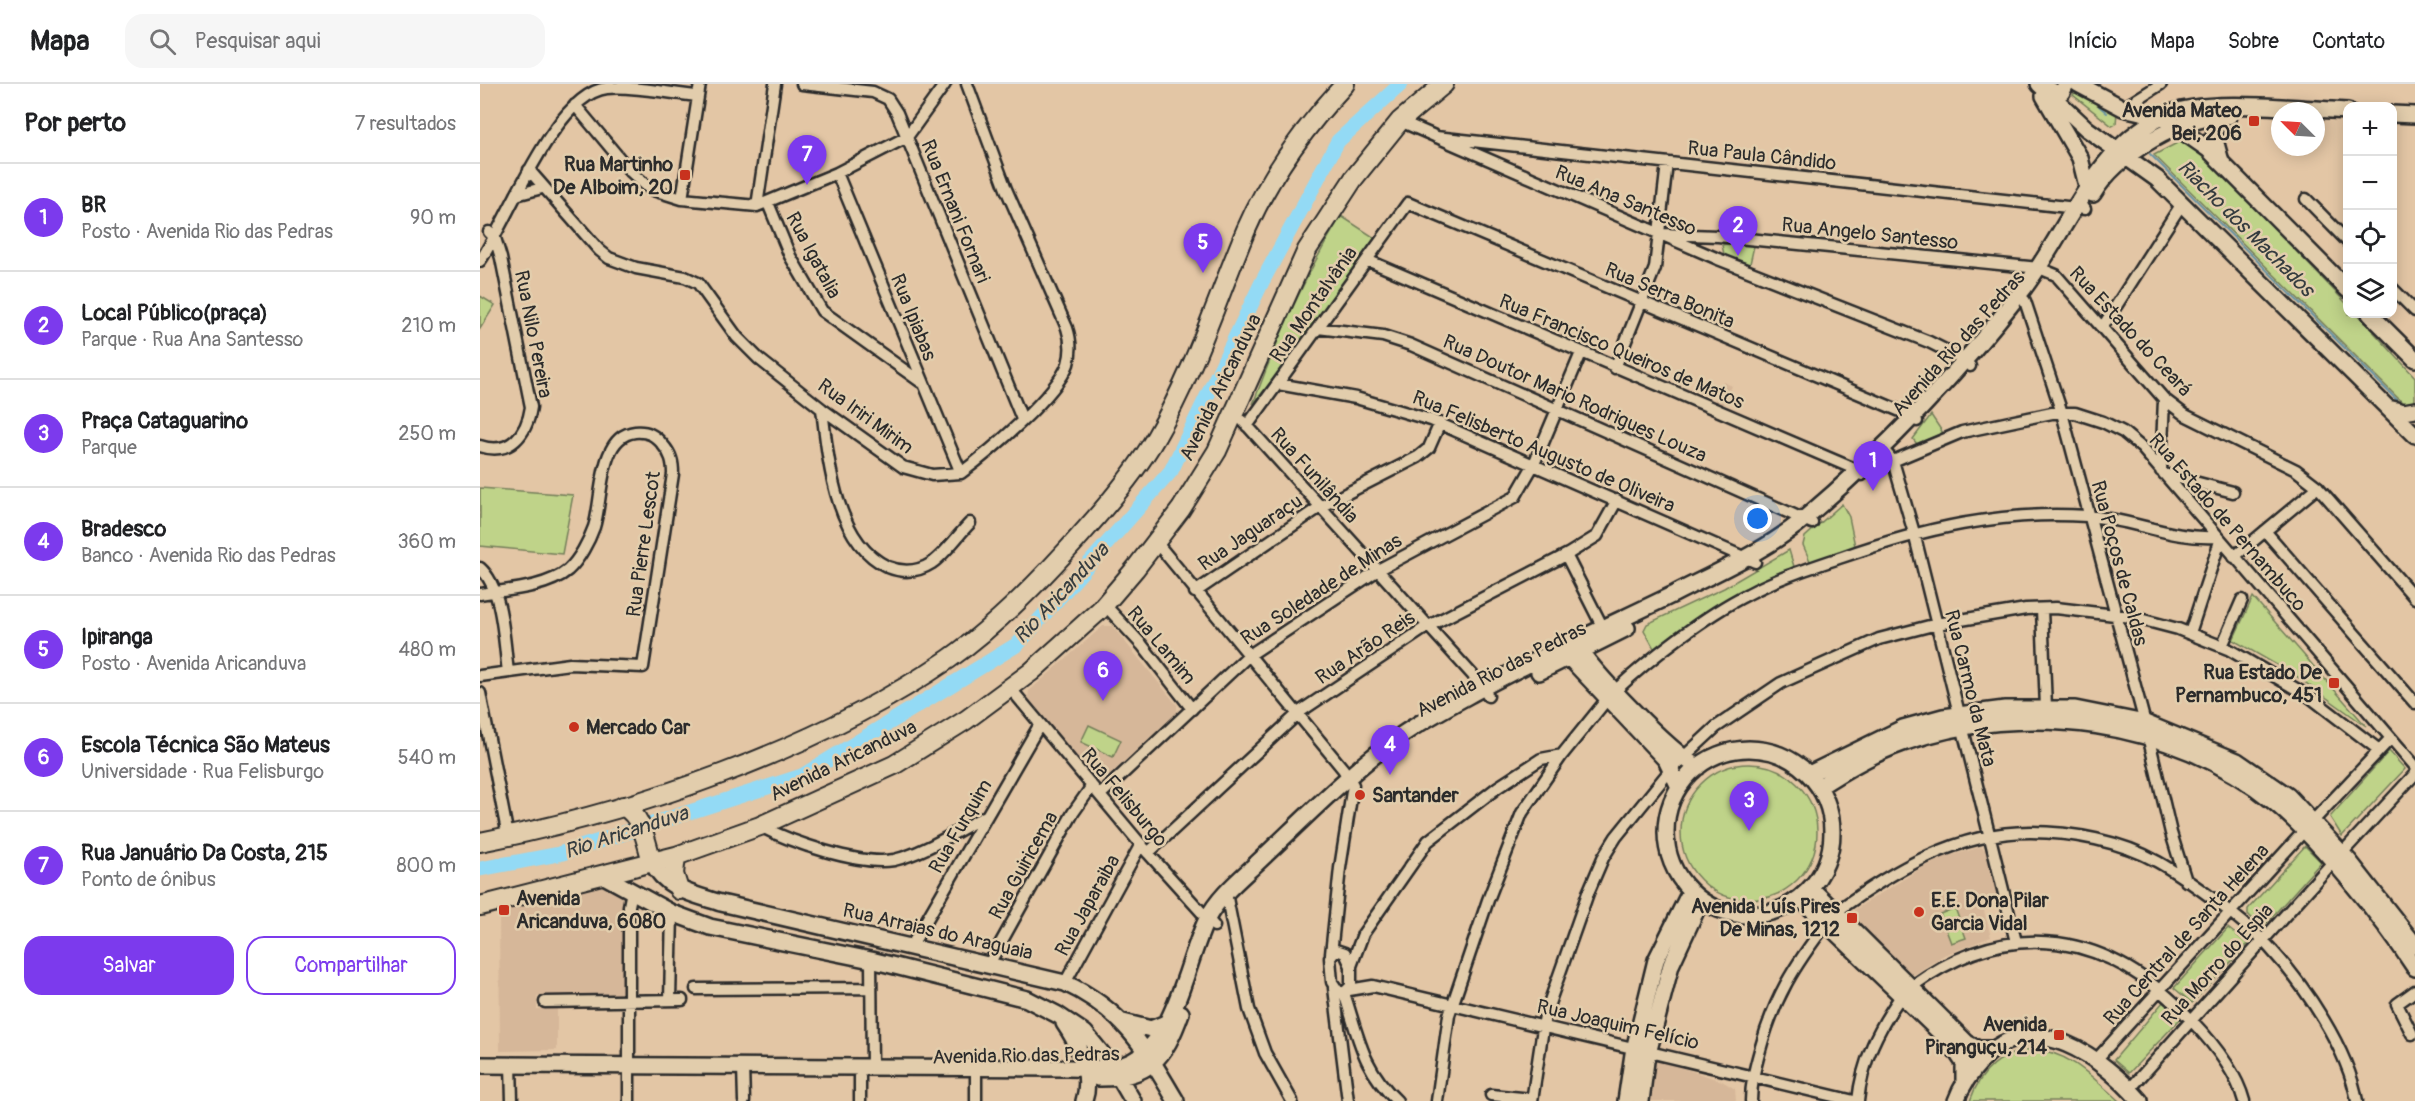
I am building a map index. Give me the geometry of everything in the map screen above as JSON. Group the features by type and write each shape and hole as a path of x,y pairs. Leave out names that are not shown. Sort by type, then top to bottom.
{"highway":[{"name":"Avenida Aricanduva","path":"480,906 604,876 650,855 676,856 760,826 894,765 1011,689 1104,604 1181,509 1217,451 1241,419 1307,250 1353,178 1400,121 1444,84"},
{"name":"Avenida Aricanduva","path":"480,842 623,806 743,764 873,706 951,657 1014,606 1067,551 1113,498 1156,438 1190,369 1247,227 1278,170 1340,87"},
{"path":"623,806 634,813 638,820 650,855"},
{"path":"676,856 674,874 679,890"}],"main road":[{"path":"2040,84 2056,93 2062,92 2066,84"},
{"path":"2040,84 2087,129 2157,179 2415,435"},
{"path":"2040,84 2081,162 2087,186"},
{"path":"2079,84 2123,108 2162,117 2178,127 2221,161 2343,285"},
{"path":"2162,117 2198,107 2343,111"},
{"path":"2397,114 2415,115"},
{"path":"2218,116 2214,136 2221,161"},
{"name":"Avenida Rio das Pedras","path":"2080,207 2123,153 2178,127 2218,116 2271,117"},
{"name":"Avenida Rio das Pedras","path":"1150,1058 1211,922 1228,897 1401,735 1750,560 1808,521 1859,473 1887,453 1914,419 1967,363 2044,270 2080,207 2087,186 2162,117"},
{"path":"2325,119 2343,120"},
{"path":"2397,122 2415,124"},
{"path":"2374,318 2415,359"},
{"path":"2388,408 2404,412 2415,410"},
{"name":"Avenida Rio das Pedras","path":"1571,650 1603,628 1750,560"},
{"path":"1571,650 1677,763 1698,767"},
{"path":"1819,787 1885,750 1961,721 2005,709 2074,709 2146,730 2237,761 2288,796 2309,826 2415,945"},
{"path":"1809,774 1903,728 1961,721 2067,722 2146,730"},
{"path":"1755,749 1784,757 1809,774 1819,787 1830,815 1832,831 1827,861 1806,893 1785,907 1751,916 1725,912 1695,896 1672,864 1666,842 1670,808 1679,787 1698,767 1725,753 1755,749"},
{"path":"1677,763 1679,787"},
{"name":"Rua Arraias do Araguaia","path":"650,855 661,878 679,890 749,910 1065,983 1110,1010 1123,1022 1150,1058 1176,1101"},
{"path":"2337,858 2415,968"},
{"path":"604,876 672,913 710,927 871,960 1010,992 1058,1015 1085,1033 1115,1072 1133,1101"},
{"path":"1806,893 1906,992 1957,1050 1964,1063 1964,1081"},
{"path":"1626,1101 1695,896"},
{"name":"Avenida Rio das Pedras","path":"480,1065 511,1069 1115,1072 1150,1058 1171,1039 1211,922"},
{"path":"1906,992 1967,1043 1978,1048 1993,1049"},
{"path":"1058,1015 1075,1039 1086,1073 1084,1101"},
{"path":"1123,1022 1151,1029 1166,1023"},
{"path":"1956,1101 1964,1081 1993,1049 2014,1038 2051,1038 2085,1052 2134,1096"},
{"path":"1641,1101 1642,1048"},
{"name":"Avenida Rio das Pedras","path":"480,1074 511,1069"}],"street":[{"path":"682,199 700,84"},
{"path":"757,206 775,84"},
{"name":"Rua Ernani Fornari","path":"802,84 881,94 888,99 897,113 1022,419"},
{"path":"575,105 641,183 650,189 682,199 757,206 837,173 907,137 945,84"},
{"path":"961,473 1022,419 1062,376 1068,365 1071,340 1006,189 967,84"},
{"path":"2123,108 2161,84"},
{"path":"480,261 529,170 565,115 575,105 595,91 608,87 698,96"},
{"name":"Rua Ana Santesso","path":"1400,121 1718,259 1929,342 1967,363"},
{"name":"Rua Paula Cândido","path":"1436,137 2080,207"},
{"path":"1489,160 1489,152 1494,142"},
{"path":"1615,368 1654,268 1661,234 1667,163"},
{"name":"Rua Iriri Mirim","path":"529,170 587,240 609,258 636,268 685,277 698,284 737,337 822,409 903,466 932,475 961,473"},
{"name":"Rua Ipiabas","path":"837,173 961,473"},
{"path":"516,195 543,188"},
{"path":"2306,199 2343,237"},
{"name":"Rua Igatalia","path":"768,203 790,256 822,311 922,382"},
{"name":"Rua Montalvânia","path":"1241,419 1278,384 1408,203"},
{"name":"Rua Serra Bonita","path":"1408,203 1914,419"},
{"path":"2102,328 2181,205"},
{"name":"Rua Angelo Santesso","path":"1661,234 1718,236 2044,270"},
{"path":"480,242 492,235"},
{"name":"Rua Nilo Pereira","path":"480,446 503,448 515,442 527,424 531,407 492,235"},
{"path":"1718,236 1718,259"},
{"name":"Rua Francisco Queiros de Matos","path":"1367,260 1859,473"},
{"name":"Rua Estado do Ceará","path":"2044,270 2061,280 2164,399 2185,415 2296,470 2318,487 2415,598"},
{"path":"2397,293 2415,311"},
{"name":"Rua Poços de Caldas","path":"2022,298 2062,413 2174,844 2186,881"},
{"name":"Rua Doutor Mario Rodrigues Louza","path":"1318,328 1398,340 1808,521"},
{"name":"Rua Soledade de Minas","path":"1100,795 1248,656 1376,571 1510,501 1519,493 1534,464 1581,353"},
{"name":"Rua Felisberto Augusto de Oliveira","path":"1278,384 1356,398 1440,423 1750,560"},
{"path":"2164,399 2162,472 2233,492"},
{"path":"822,409 832,473 844,515 855,538 872,557 902,571 921,568 933,562 970,523"},
{"name":"Rua Estado de Pernambuco","path":"1887,453 1962,432 2062,413 2088,416 2123,432 2162,472 2415,766"},
{"name":"Rua Funilândia","path":"1241,419 1486,692"},
{"name":"Rua Jaguaraçu","path":"1195,592 1320,507 1418,458 1428,448 1440,423"},
{"name":"Rua Pierre Lescot","path":"480,594 538,584 568,570 576,560 594,525 606,464 616,443 627,434 643,432 656,436 671,456 673,474 643,667 570,664 508,672"},
{"name":"Rua Carmo da Mata","path":"1887,453 1914,533 2016,942"},
{"path":"2234,557 2318,487"},
{"name":"Rua Arão Reis","path":"1144,848 1297,715 1427,627 1566,555 1600,532 1617,500"},
{"path":"1437,1101 1453,1004 1488,900 1522,813 1562,754 1612,694 1696,627 1746,594 1805,570 1914,533 2004,517 2088,516 2181,536 2219,539 2190,633"},
{"path":"2265,531 2415,704"},
{"path":"1156,542 1351,782 1334,922 1338,951 1351,969"},
{"path":"1566,555 1603,628"},
{"path":"480,568 487,574 496,591 508,672 480,676"},
{"path":"2222,646 2242,600"},
{"name":"Rua Lamim","path":"1104,604 1142,645 1192,709"},
{"path":"2042,609 2046,708"},
{"path":"1491,1095 1532,1100 1543,1025 1603,858 1616,837 1677,763 1716,727 1781,683 1879,639 1936,624 2042,609 2115,615 2190,633 2222,646 2310,697 2379,750"},
{"name":"Rua Felisburgo","path":"1011,689 1144,848 1211,922"},
{"path":"480,693 508,836"},
{"name":"Rua Furquim","path":"911,946 1040,724"},
{"name":"Rua Central de Santa Helena","path":"2095,1061 2391,738"},
{"path":"1348,1101 1342,991 1363,934 1414,858 1431,838 1490,793 1541,759 1562,754"},
{"name":"Rua Morro do Espia","path":"2134,1096 2191,1019 2415,774"},
{"name":"Rua Guiricema","path":"988,964 1073,813 1092,786"},
{"path":"760,826 809,846 877,860 893,860 913,853 986,816"},
{"path":"1751,1101 1753,1075 1766,1025 1784,982 1831,918 1867,889 1918,860 1991,838 2029,832 2077,836 2120,847 2166,867 2263,940 2298,982 2324,1022 2345,1064 2357,1101"},
{"path":"2166,867 2173,854 2174,844"},
{"name":"Rua Japaraiba","path":"1065,983 1144,848"},
{"path":"629,1101 628,1001 632,891"},
{"path":"1228,897 1249,1009 1265,1053 1292,1101"},
{"path":"670,1000 672,913"},
{"path":"1363,934 1338,951 1330,971 1342,991 1366,1062 1374,1076 1397,1101"},
{"path":"1856,1101 1867,1055 1878,1032 1906,992 1954,960 1979,949 2016,942 2055,942 2084,949 2116,961 2160,990 2191,1019 2220,1054 2244,1101"},
{"path":"860,1101 866,1072 872,987 871,960"},
{"name":"Rua Joaquim Felício","path":"1351,969 1373,986"},
{"name":"Rua Joaquim Felício","path":"1342,991 1373,986 1642,1048 1856,1101"},
{"path":"696,989 872,987"},
{"path":"2412,1034 2397,1004 2415,991"},
{"path":"544,1002 682,1000"},
{"path":"511,1069 512,1101"},
{"path":"743,1071 744,1101"},
{"path":"976,1072 976,1101"}],"shaded area":[{"path":"1723,382 1732,386 1722,409 1713,405"},
{"path":"1103,626 1112,626 1177,705 1177,712 1103,781 1097,780 1028,698 1029,691"},
{"name":"E.E. Dona Pilar Garcia Vidal","path":"1981,847 1986,850 1998,902 1983,907 1991,937 1944,955 1915,974 1910,974 1860,926 1854,910 1920,869 1945,857"},
{"path":"597,885 625,892 624,996 537,996 537,1009 557,1009 557,1050 500,1051 499,910"},
{"path":"1655,1059 1722,1081 1735,1089 1736,1101 1649,1101"}],"green space":[{"path":"2076,90 2117,112 2116,124 2112,126 2073,95"},
{"path":"2183,140 2218,170 2343,300 2343,318 2361,318 2415,377 2415,406 2409,409 2154,155"},
{"path":"1341,216 1375,238 1288,361 1253,404 1315,261"},
{"path":"1722,245 1754,246 1749,268 1725,259"},
{"path":"480,296 495,305 480,329"},
{"path":"1931,415 1943,433 1917,444 1913,439"},
{"path":"480,488 573,495 562,554 480,546"},
{"path":"1842,504 1849,517 1855,546 1821,560 1810,561 1803,545 1805,537"},
{"path":"1789,550 1795,570 1655,650 1644,630 1647,624 1724,588"},
{"path":"2253,597 2366,726 2296,676 2233,640"},
{"path":"1089,725 1121,740 1113,757 1081,742"},
{"path":"2389,751 2405,769 2342,836 2330,817"},
{"path":"1749,764 1775,769 1787,775 1797,784 1806,794 1812,806 1817,832 1812,858 1806,870 1797,880 1787,889 1775,895 1749,900 1723,895 1711,889 1701,880 1692,870 1686,858 1681,832 1686,806 1692,794 1701,784 1711,775 1723,769"},
{"path":"2305,846 2321,862 2264,926 2259,926 2248,914 2248,909"},
{"path":"1955,908 1966,938 1951,943 1940,914"},
{"path":"2228,928 2248,944 2192,1003 2174,988"},
{"path":"2163,1002 2181,1018 2129,1073 2114,1060"},
{"path":"2034,1050 2059,1055 2070,1061 2091,1075 2119,1101 1970,1101 1974,1090 1986,1072 1994,1065 2012,1054"}],"waterway":[{"name":"Rio Aricanduva","path":"480,869 559,854 802,776 1018,644 1171,471 1262,282 1338,141 1401,84"},
{"name":"Riacho dos Machados","path":"2099,106 2107,113"},
{"name":"Riacho dos Machados","path":"2150,154 2397,400"}],"place":[{"name":"Avenida Mateo Bei, 206","path":"2254,121"},
{"name":"Rua Martinho De Alboim, 20","path":"685,175"},
{"name":"Rua Januário Da Costa, 215","path":"807,185"},
{"name":"Local Público(praça)","path":"1738,256"},
{"name":"Ipiranga","path":"1203,273"},
{"name":"BR","path":"1873,491"},
{"name":"Rua Estado De Pernambuco, 451","path":"2334,683"},
{"name":"Escola Técnica São Mateus","path":"1103,701"},
{"name":"Mercado Car","path":"574,727"},
{"name":"Bradesco","path":"1390,775"},
{"name":"Santander","path":"1360,795"},
{"name":"Praça Cataguarino","path":"1749,831"},
{"name":"Avenida Aricanduva, 6080","path":"504,910"},
{"name":"E.E. Dona Pilar Garcia Vidal","path":"1919,912"},
{"name":"Avenida Luís Pires De Minas, 1212","path":"1852,918"},
{"name":"Avenida Piranguçu, 214","path":"2059,1035"}]}
